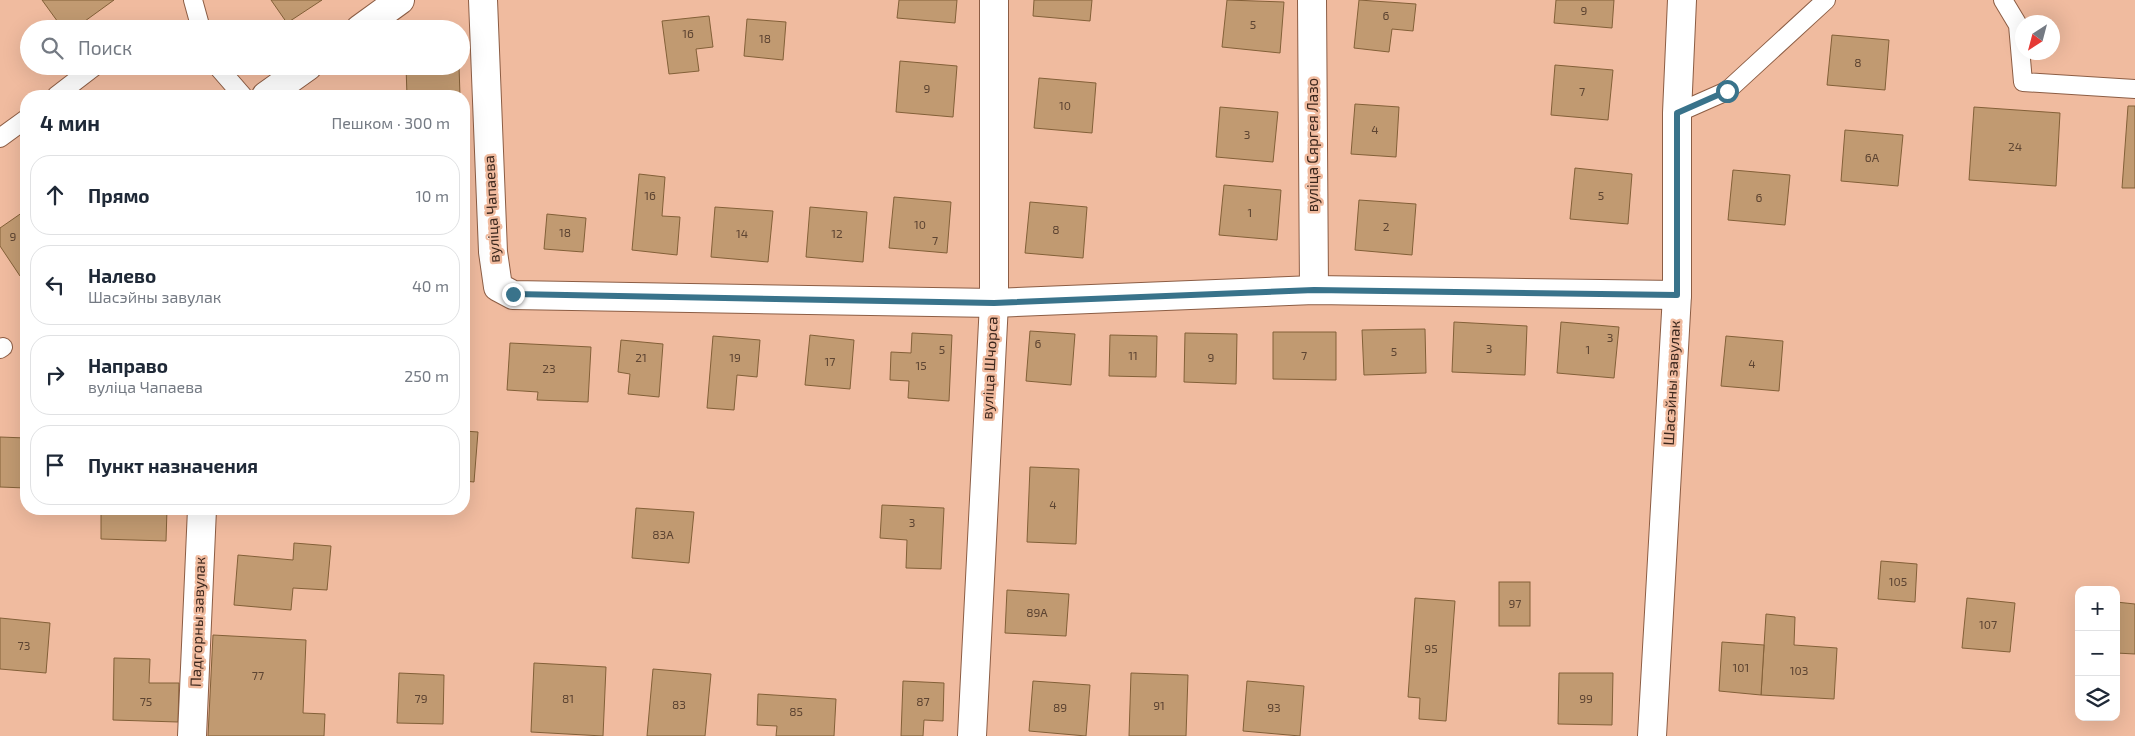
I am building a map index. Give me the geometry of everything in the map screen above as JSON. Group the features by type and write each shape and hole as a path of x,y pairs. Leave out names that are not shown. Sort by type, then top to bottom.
{"street":[{"path":"372,20 400,0"},
{"name":"вуліца Чапаева","path":"483,0 493,252 498,287 513,294 994,303 1314,290 1677,295"},
{"name":"вуліца Шчорса","path":"972,736 994,303 994,0"},
{"name":"вуліца Сяргея Лазо","path":"1312,0 1314,290"},
{"name":"Шасэйны завулак","path":"1652,736 1677,295 1677,113 1682,0"},
{"path":"274,90 295,75"},
{"name":"Падгорны завулак","path":"192,736 202,515"}],"lane":[{"path":"193,0 199,20"},
{"path":"1677,113 1727,91 1826,0"},
{"path":"2003,0 2018,25 2023,82 2135,88"},
{"path":"64,90 83,75"},
{"path":"225,75 238,90"},
{"path":"0,138 20,123"}],"building":[{"path":"42,0 114,0 86,20 56,20"},
{"path":"271,0 322,0 292,20 285,20"},
{"path":"899,0 957,0 955,23 897,18"},
{"path":"1034,0 1092,0 1090,21 1033,16"},
{"path":"1227,0 1284,2 1280,53 1222,47"},
{"path":"1359,0 1416,4 1413,31 1392,29 1389,52 1354,48"},
{"path":"1556,0 1614,0 1612,28 1554,23"},
{"path":"709,16 713,47 696,49 699,71 669,74 662,21"},
{"path":"747,19 786,22 783,60 744,56"},
{"path":"1832,35 1889,40 1885,90 1827,85"},
{"path":"900,61 957,66 953,117 896,112"},
{"path":"1555,65 1613,70 1608,120 1551,115"},
{"path":"406,75 459,75 460,90 407,90"},
{"path":"1039,78 1096,83 1092,133 1034,128"},
{"path":"1355,104 1399,107 1396,157 1351,154"},
{"path":"2128,106 2135,106 2135,188 2122,188"},
{"path":"1220,107 1278,112 1273,162 1216,157"},
{"path":"1974,107 2060,113 2056,186 1969,180"},
{"path":"1845,130 1903,135 1898,186 1841,181"},
{"path":"1575,168 1632,174 1628,224 1570,219"},
{"path":"1733,170 1790,175 1785,225 1728,220"},
{"path":"639,174 665,177 662,216 680,217 677,255 632,250"},
{"path":"1224,185 1281,190 1277,240 1219,235"},
{"path":"894,197 951,202 947,253 889,248"},
{"path":"1359,200 1416,204 1412,255 1355,250"},
{"path":"1030,202 1087,207 1083,258 1025,253"},
{"path":"715,207 773,211 768,262 711,257"},
{"path":"810,207 867,212 863,262 806,257"},
{"path":"20,214 20,276 0,246 0,228"},
{"path":"547,214 586,218 583,252 544,249"},
{"path":"1454,322 1527,326 1525,375 1452,372"},
{"path":"1561,322 1619,327 1614,378 1557,373"},
{"path":"1425,329 1426,373 1364,375 1362,330"},
{"path":"1030,331 1075,334 1071,385 1026,381"},
{"path":"1273,332 1336,332 1336,380 1273,379"},
{"path":"912,333 952,335 949,401 908,398 909,381 890,380 891,352 911,353"},
{"path":"1185,333 1237,334 1236,384 1184,382"},
{"path":"810,335 854,340 850,389 805,385"},
{"path":"1110,335 1157,336 1156,377 1109,376"},
{"path":"713,336 760,340 757,377 737,375 734,410 707,408"},
{"path":"1726,336 1783,341 1779,391 1721,386"},
{"path":"621,340 663,344 659,397 628,394 630,374 618,372"},
{"path":"510,343 591,347 588,402 537,400 538,392 507,390"},
{"path":"470,431 478,432 474,482 470,482"},
{"path":"0,437 20,438 20,488 0,487"},
{"path":"1030,467 1079,469 1076,544 1027,542"},
{"path":"882,505 944,508 941,569 906,568 907,540 880,538"},
{"path":"636,508 694,512 689,563 632,558"},
{"path":"101,515 167,515 166,541 101,539"},
{"path":"294,543 331,546 327,590 293,588 291,610 234,605 238,555 293,560"},
{"path":"1881,561 1917,564 1915,602 1878,599"},
{"path":"1499,582 1530,582 1530,626 1499,626"},
{"path":"1007,590 1069,594 1066,636 1005,633"},
{"path":"1415,598 1455,601 1446,721 1419,719 1420,698 1408,697"},
{"path":"1967,598 2015,603 2010,652 1962,648"},
{"path":"2120,602 2135,604 2135,654 2120,653"},
{"path":"1766,614 1795,617 1794,645 1837,648 1834,699 1761,695"},
{"path":"0,618 50,623 46,673 0,669"},
{"path":"213,635 306,640 303,713 325,714 324,736 208,736"},
{"path":"1722,642 1764,645 1761,695 1719,691"},
{"path":"114,658 150,659 149,683 179,683 178,722 113,720"},
{"path":"534,663 606,667 603,736 531,732"},
{"path":"653,669 711,674 705,736 647,736"},
{"path":"399,673 444,675 443,724 397,723"},
{"path":"1131,673 1188,675 1186,736 1129,736"},
{"path":"1559,673 1613,673 1612,725 1558,724"},
{"path":"903,681 944,683 943,721 924,720 923,736 901,736"},
{"path":"1033,681 1090,685 1086,736 1029,731"},
{"path":"1247,681 1304,686 1300,736 1243,731"},
{"path":"758,694 836,699 834,736 776,736 777,726 757,725"}],"route":[{"path":"513,294 994,303 1314,290 1677,295 1677,113 1727,91"}]}
